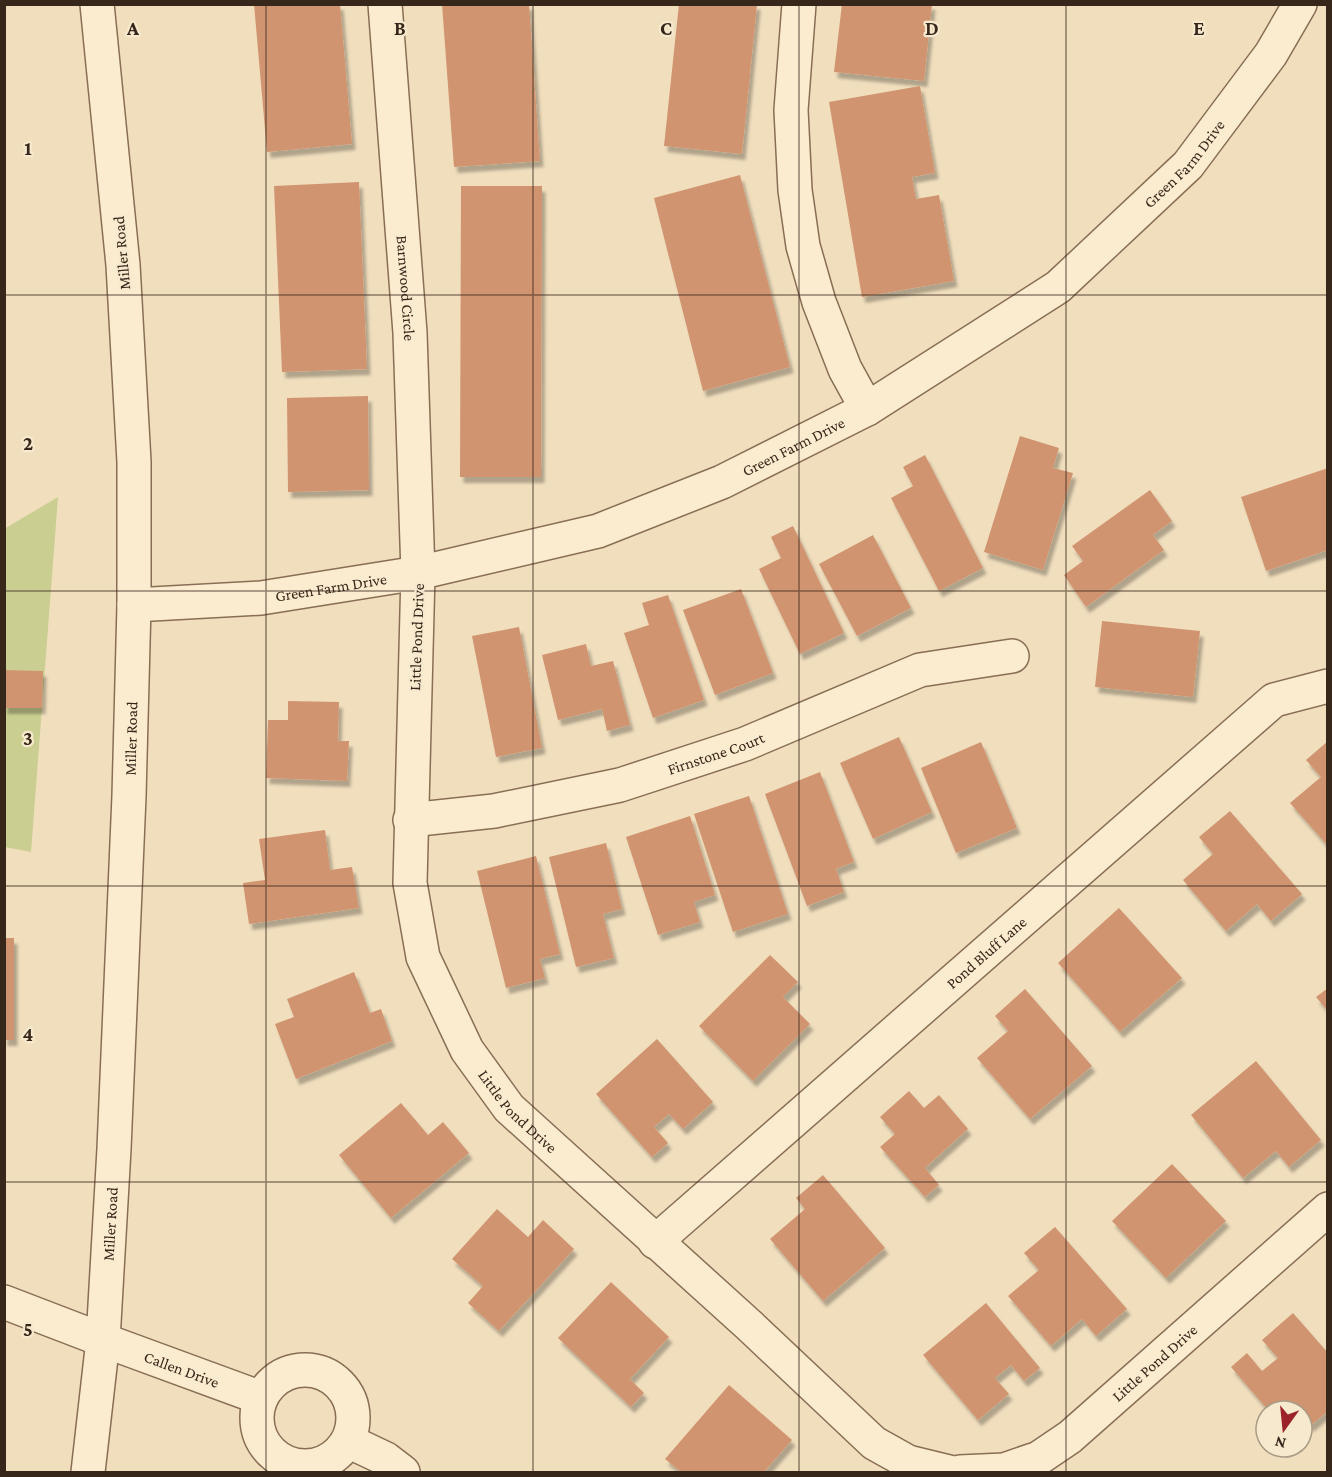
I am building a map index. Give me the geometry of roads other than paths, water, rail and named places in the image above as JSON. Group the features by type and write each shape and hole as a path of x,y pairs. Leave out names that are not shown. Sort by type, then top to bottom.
{"street":[{"name":"Miller Road","path":"88,1473 103,1340 114,1149 129,807 134,605 134,462 123,276 97,4"},
{"name":"Barnwood Circle","path":"385,4 410,333 418,573"},
{"path":"799,4 790,110 795,190 803,246 819,302 845,369 867,409"},
{"name":"Green Farm Drive","path":"134,605 261,598 418,573 598,531 722,482 867,409 1058,287 1067,279 1188,165 1271,54 1299,4"},
{"name":"Little Pond Drive","path":"418,573 410,883 423,957 467,1050 509,1108 750,1326 874,1443 908,1462 949,1473"},
{"name":"Firnstone Court","path":"410,820 494,811 620,785 745,744 920,670 1012,656"},
{"name":"Pond Bluff Lane","path":"655,1242 1274,700 1328,686"},
{"name":"Little Pond Drive","path":"960,1473 1004,1470 1039,1458 1070,1437 1328,1209"},
{"name":"Callen Drive","path":"4,1302 261,1398"},
{"path":"298,1370 314,1370 328,1375 340,1384 349,1397 353,1427 348,1441 338,1454 323,1463 307,1467 290,1464 273,1465 257,1428 257,1411 261,1398 271,1383 284,1374 298,1370"},
{"path":"348,1441 386,1459 403,1473"}]}
